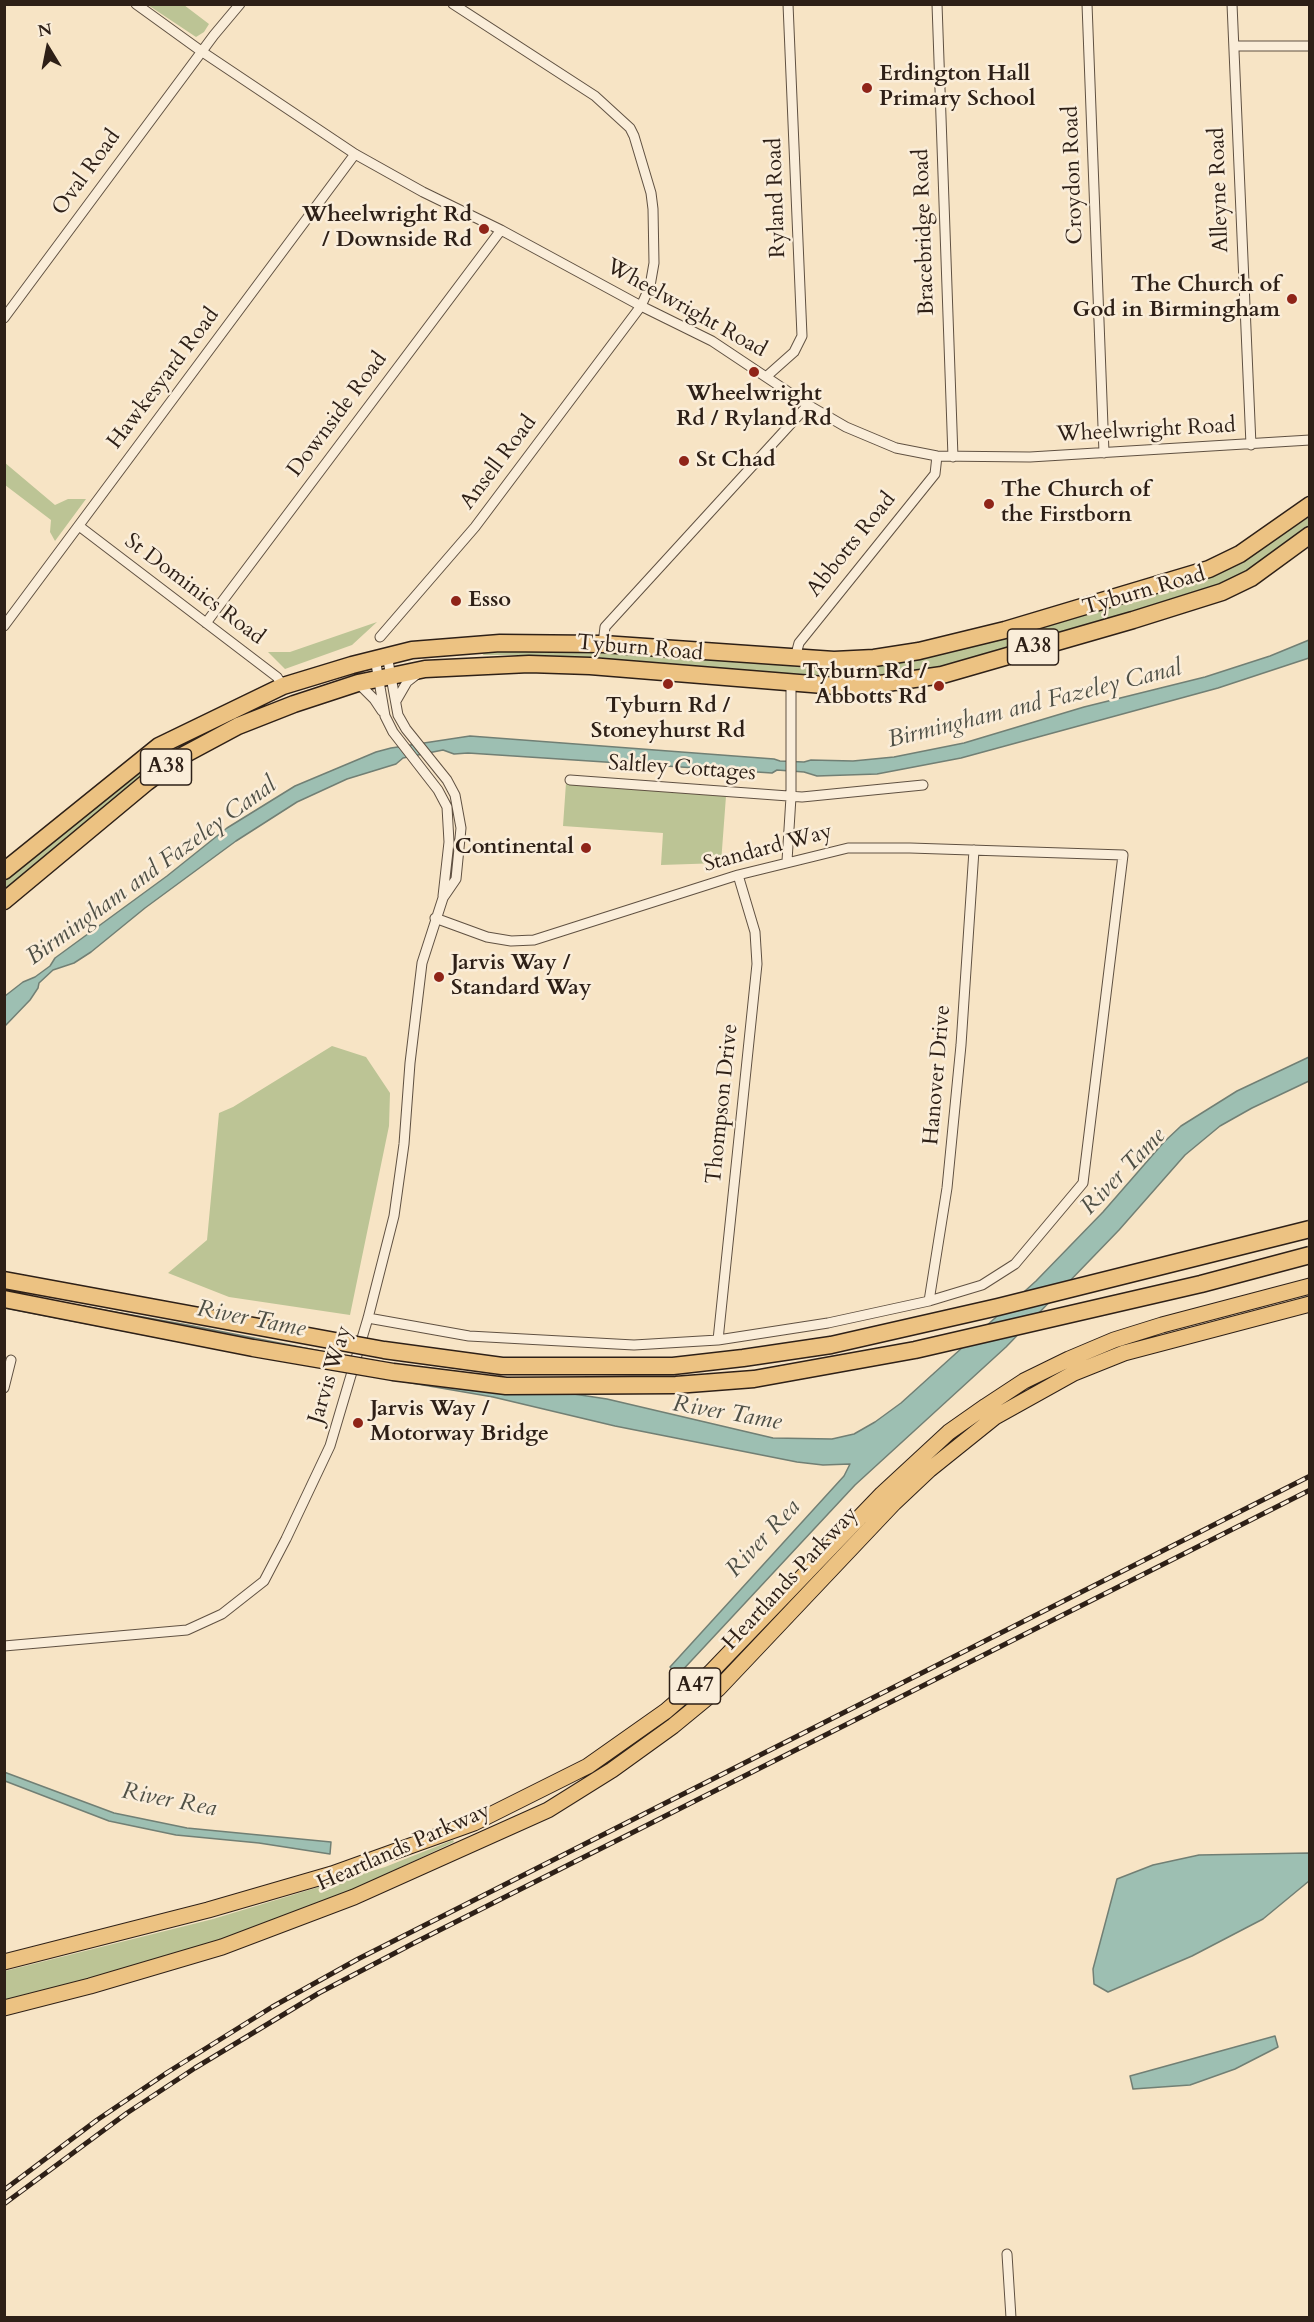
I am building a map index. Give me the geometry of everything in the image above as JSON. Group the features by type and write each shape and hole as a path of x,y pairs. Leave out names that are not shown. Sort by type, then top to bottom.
{"highway":[{"name":"Tyburn Road","path":"4,871 159,746 284,686 381,657 437,647 500,643 603,644 834,660 874,658 938,648 1209,569 1240,554 1310,505"},
{"name":"Tyburn Road","path":"4,901 147,782 182,756 238,726 294,704 358,683 425,669 529,664 590,666 836,686 880,684 942,675 1133,621 1222,592 1251,578 1310,535"},
{"path":"4,1280 384,1350 502,1366 673,1366 831,1345 998,1307 1310,1229"},
{"path":"4,1299 253,1348 393,1372 506,1386 676,1385 754,1379 915,1350 1201,1284 1310,1255"}],"main road":[{"name":"Heartlands Parkway","path":"4,1962 208,1910 332,1874 474,1823 588,1766 666,1711 711,1672 882,1494 949,1432 986,1406 1042,1372 1114,1340 1310,1286"},
{"name":"Heartlands Parkway","path":"4,2008 90,1986 222,1947 354,1897 548,1810 612,1770 673,1726 717,1689 894,1503 929,1470 994,1417 1074,1373 1124,1353 1310,1304"}],"street":[{"name":"Wheelwright Road","path":"136,4 201,51 355,154 423,192 501,230 641,306 712,341 808,405 868,437 896,448 953,457 1104,453 1310,440"},
{"name":"Oval Road","path":"4,318 201,51 240,4"},
{"name":"Ansell Road","path":"380,637 475,527 641,306 650,286 654,263 651,193 630,128 595,96 453,4"},
{"name":"Ryland Road","path":"767,376 794,352 802,336 788,4"},
{"name":"Bracebridge Road","path":"937,4 953,457"},
{"name":"Croydon Road","path":"1087,4 1104,453"},
{"name":"Alleyne Road","path":"1232,4 1251,445"},
{"path":"1234,46 1310,46"},
{"name":"Hawkesyard Road","path":"4,626 355,154"},
{"name":"Downside Road","path":"206,623 501,230"},
{"path":"603,644 605,627 808,405"},
{"name":"Abbotts Road","path":"795,658 799,643 935,474 937,456"},
{"name":"St Dominics Road","path":"78,526 277,677 284,686"},
{"path":"381,657 385,716"},
{"path":"396,701 406,682 425,669"},
{"name":"Jarvis Way","path":"4,1646 187,1630 222,1614 264,1581 330,1446 368,1318 394,1216 404,1144 410,1063 422,963 443,898 456,879 461,828 455,795 447,780 406,729 398,715 396,701 384,677"},
{"path":"358,683 374,699 385,716"},
{"name":"Saltley Cottages","path":"791,684 791,797"},
{"name":"Jarvis Way","path":"385,716 393,732 422,767 447,807 449,842 443,898"},
{"name":"Saltley Cottages","path":"570,780 791,797 923,785"},
{"path":"787,861 791,797"},
{"name":"Standard Way","path":"435,918 487,937 510,941 534,940 738,875 787,861 848,848 1123,855 1083,1183 1014,1264 982,1285 929,1301"},
{"name":"Hanover Drive","path":"929,1301 948,1179 961,1045 974,850"},
{"name":"Thompson Drive","path":"718,1340 758,964 755,932 738,875"},
{"path":"368,1318 469,1336 634,1345 718,1340 828,1323 929,1301"},
{"path":"4,1388 11,1360"},
{"path":"1007,2254 1011,2318"}],"green space":[{"path":"148,5 184,5 209,24 204,32 196,37"},
{"path":"4,462 55,505 68,499 86,499 55,541 50,532 51,520 5,485"},
{"path":"1309,517 1309,528 1236,579 1190,597 938,668 859,680 514,655 483,655 484,652 533,647 858,670 956,651 1195,582 1225,570"},
{"path":"377,622 352,645 285,669 268,652 290,652"},
{"path":"265,706 269,708 205,739 5,896 5,880 150,762 209,731"},
{"path":"566,783 726,796 721,863 661,865 663,833 563,826"},
{"path":"332,1046 366,1057 390,1093 389,1126 350,1315 229,1297 168,1273 207,1240 219,1113 233,1107"},
{"path":"453,1840 454,1842 334,1899 218,1943 5,2003 5,1971 213,1919 385,1867"}],"shaded area":[{"path":"1309,640 1309,658 1218,688 961,758 877,774 817,776 804,772 777,770 772,773 468,753 454,754 443,750 403,758 396,764 347,779 297,802 236,841 145,908 91,952 74,963 53,970 39,983 30,1000 5,1026 5,996 50,966 55,958 167,876 227,828 295,786 376,752 470,736 780,761 853,761 894,757 964,743 1084,707 1205,677 1270,656"},
{"path":"1309,1057 1309,1081 1220,1126 1185,1155 1119,1230 1006,1347 855,1485 678,1675 670,1667 844,1476 850,1464 823,1465 797,1462 615,1426 493,1397 243,1354 5,1308 4,1292 427,1372 607,1399 773,1438 832,1439 854,1434 901,1403 1036,1281 1181,1126 1237,1091"},
{"path":"4,1772 114,1813 187,1828 331,1842 330,1854 259,1843 176,1835 109,1821 5,1781"},
{"path":"1309,1853 1309,1881 1263,1919 1192,1956 1108,1992 1094,1984 1093,1969 1117,1879 1153,1865 1199,1855"},
{"path":"1275,2036 1278,2047 1235,2069 1190,2085 1133,2089 1130,2076"}],"railway":[{"path":"4,2190 97,2120 168,2072 272,2007 358,1959 1310,1476"},
{"path":"4,2204 127,2113 195,2068 319,1993 1310,1490"}],"place":[{"name":"Erdington Hall Primary School","path":"867,88"},
{"name":"Wheelwright Rd / Downside Rd","path":"484,229"},
{"name":"The Church of God in Birmingham","path":"1292,299"},
{"name":"Wheelwright Rd / Ryland Rd","path":"754,372"},
{"name":"St Chad","path":"684,461"},
{"name":"The Church of the Firstborn","path":"989,504"},
{"name":"Esso","path":"456,601"},
{"name":"Tyburn Rd / Stoneyhurst Rd","path":"668,684"},
{"name":"Tyburn Rd / Abbotts Rd","path":"939,686"},
{"name":"Continental","path":"586,848"},
{"name":"Jarvis Way / Standard Way","path":"439,977"},
{"name":"Jarvis Way / Motorway Bridge","path":"358,1423"}],"water label":[{"name":"Birmingham and Fazeley Canal","path":"1035,705"},
{"name":"Birmingham and Fazeley Canal","path":"152,872"},
{"name":"River Tame","path":"1124,1172"},
{"name":"River Tame","path":"251,1320"},
{"name":"River Tame","path":"727,1414"},
{"name":"River Rea","path":"764,1539"},
{"name":"River Rea","path":"169,1801"}]}
